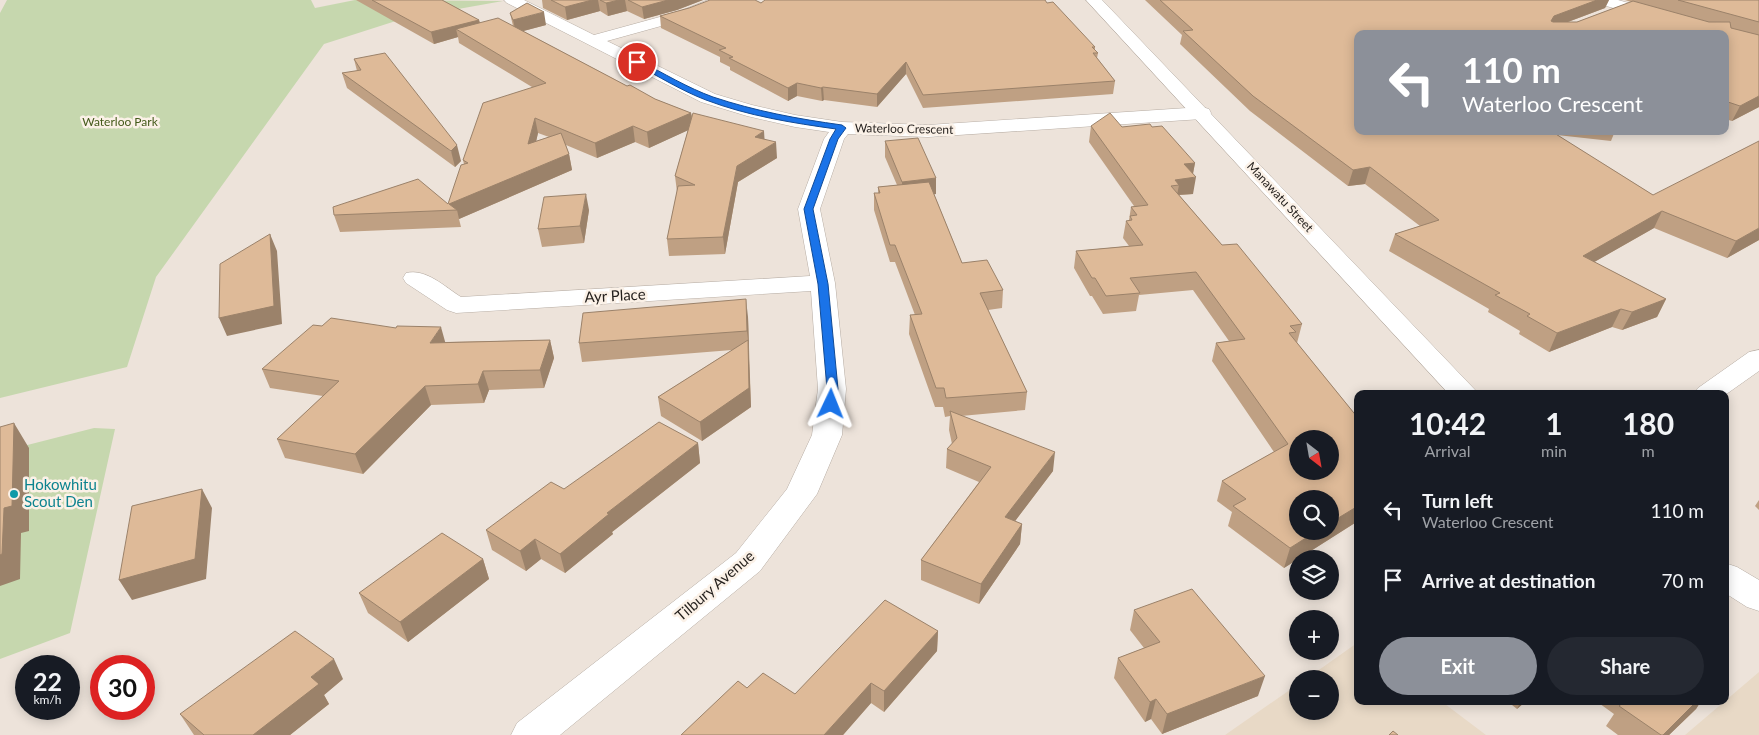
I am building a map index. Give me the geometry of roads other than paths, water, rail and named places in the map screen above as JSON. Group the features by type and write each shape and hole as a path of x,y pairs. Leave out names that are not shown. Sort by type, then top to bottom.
{"street":[{"name":"Waterloo Crescent","path":"512,0 708,98 747,110 795,121 842,128 928,131 1202,113"},
{"path":"593,40 684,14 722,0"},
{"name":"Manawatu Street","path":"1094,0 1461,390"},
{"path":"1601,0 1709,30"},
{"path":"1600,17 1627,7"},
{"name":"Tilbury Avenue","path":"531,735 748,562 801,494 827,435 832,389 823,284 809,209 834,139 842,128"},
{"name":"Ayr Place","path":"415,278 456,305 823,284"},
{"path":"1714,390 1759,358"},
{"path":"1729,578 1759,597"}],"place":[{"name":"Hokowhitu Scout Den","path":"14,494"}],"park label":[{"name":"Waterloo Park","path":"120,122"}]}
